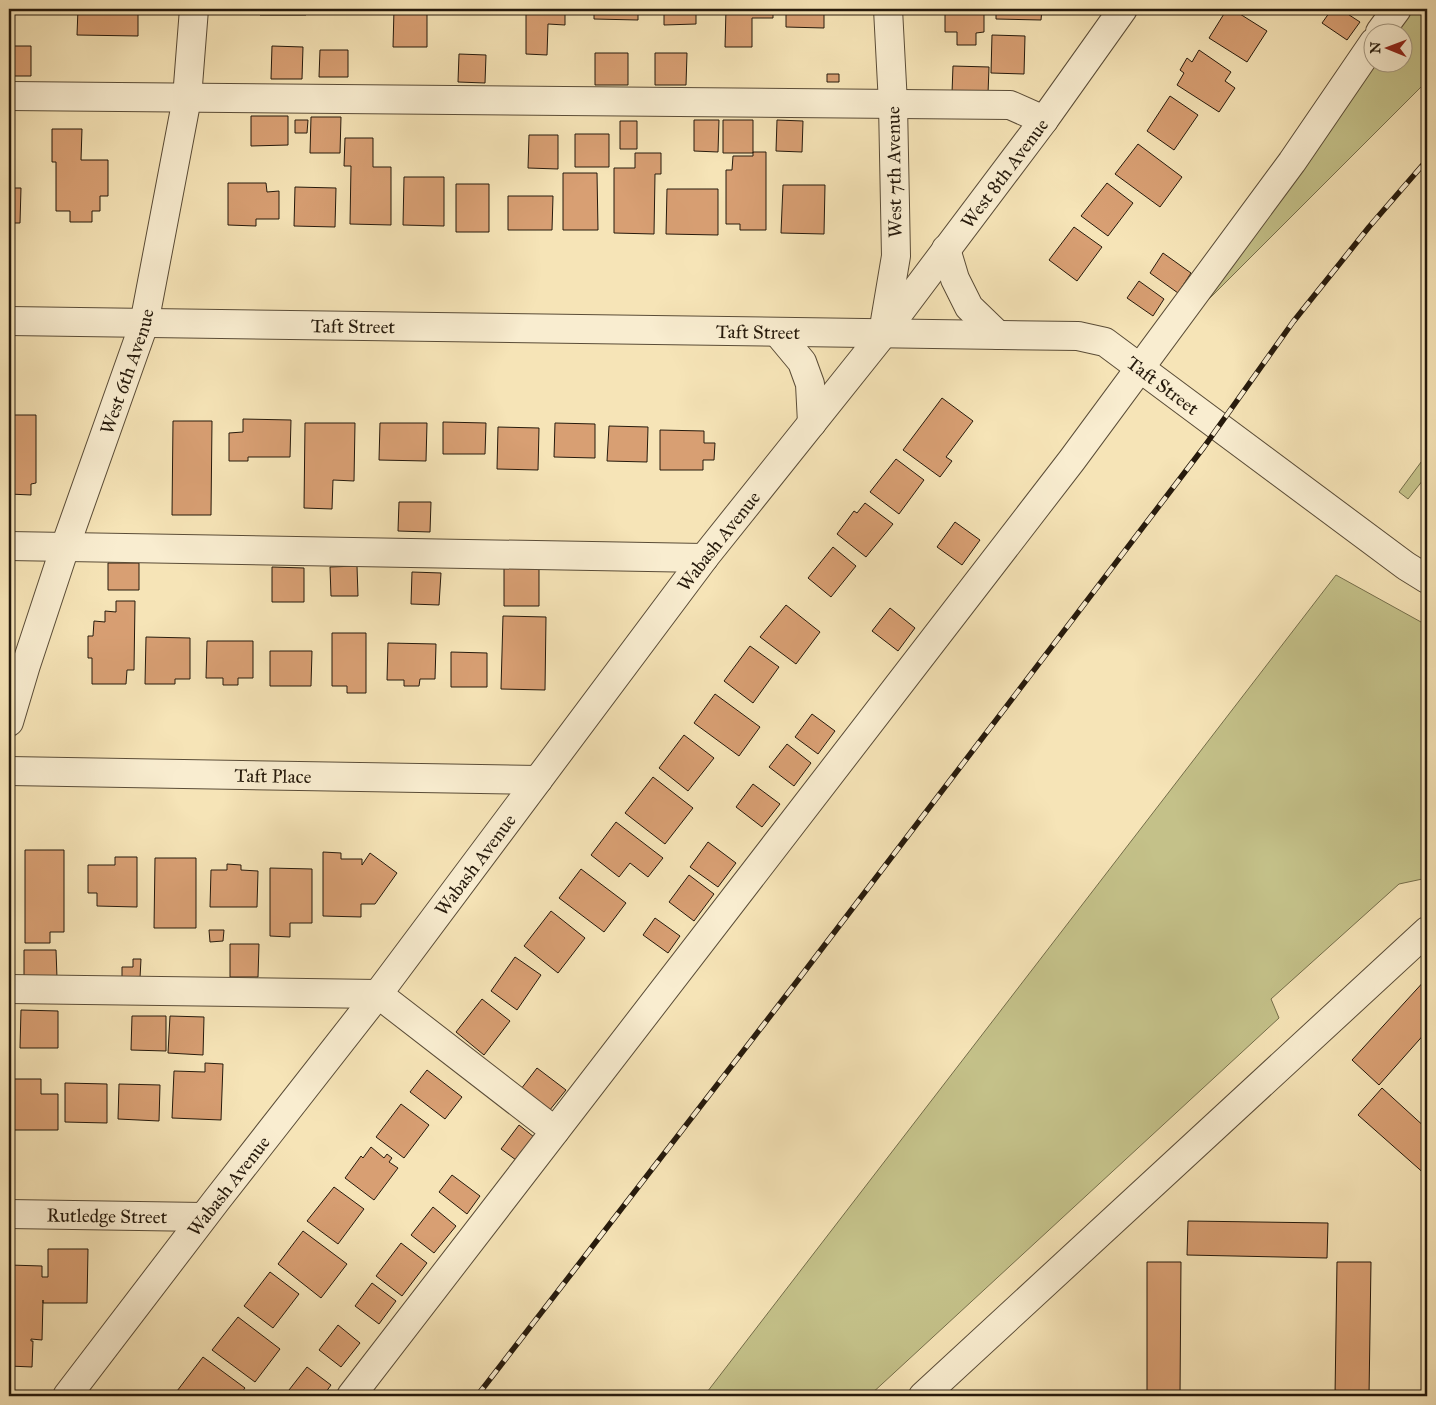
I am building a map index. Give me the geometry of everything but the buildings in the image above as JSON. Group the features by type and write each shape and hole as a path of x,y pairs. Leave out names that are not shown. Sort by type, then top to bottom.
{"street":[{"name":"West 6th Avenue","path":"9,722 65,547 144,324 187,98 194,9"},
{"name":"West 7th Avenue","path":"883,334 896,256 893,104 888,9"},
{"name":"West 8th Avenue","path":"883,334 1044,120 1122,9"},
{"path":"1387,22 1396,9"},
{"path":"351,1396 1072,460 1292,162 1364,57"},
{"path":"9,96 1010,105 1044,120"},
{"path":"946,249 955,279 969,307 998,335"},
{"name":"Taft Street","path":"9,321 1078,336 1105,342 1406,566 1427,579"},
{"path":"777,332 802,362 810,384 812,423"},
{"name":"Wabash Avenue","path":"67,1396 203,1217 378,994 704,558 883,334"},
{"path":"9,546 704,558"},
{"name":"Taft Place","path":"9,772 538,780"},
{"path":"923,1396 1427,931"},
{"path":"9,989 378,994 556,1132"},
{"name":"Rutledge Street","path":"9,1214 203,1217"}],"shaded area":[{"path":"1409,9 1427,9 1427,81 1206,302 1368,72 1414,72 1414,22 1400,22"},
{"path":"1427,454 1427,475 1408,499 1399,492"},
{"path":"1336,575 1427,624 1427,878 1399,884 1271,999 1279,1018 869,1396 704,1396"}],"railway":[{"path":"477,1396 798,980 1204,447 1293,322 1369,227 1427,160"}]}
